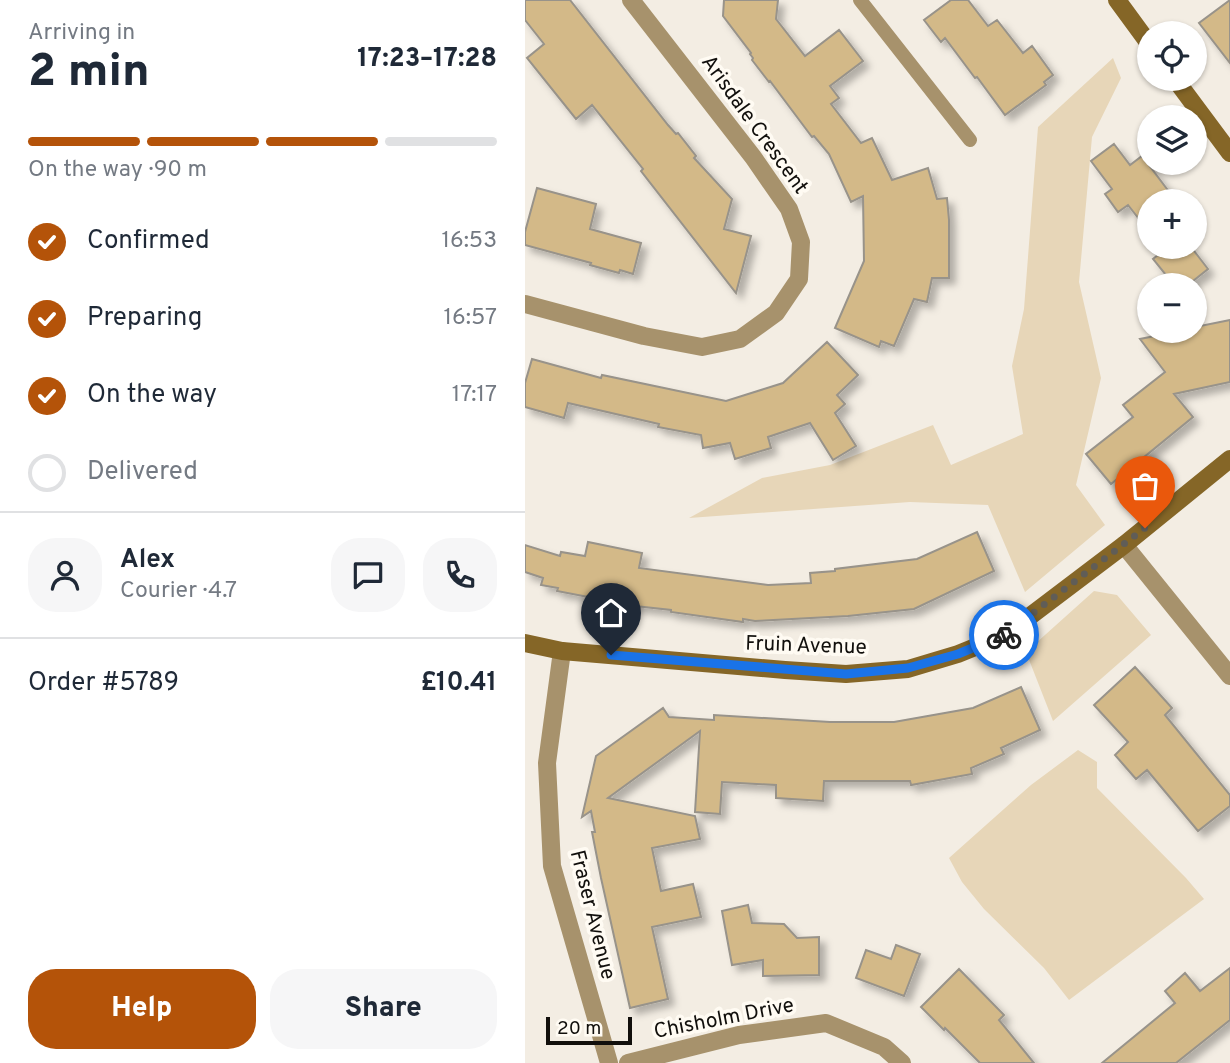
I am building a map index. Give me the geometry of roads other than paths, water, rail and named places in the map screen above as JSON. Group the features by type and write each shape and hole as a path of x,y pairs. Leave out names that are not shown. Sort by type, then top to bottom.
{"street":[{"name":"Arisdale Crescent","path":"525,304 644,336 702,347 740,339 776,313 799,279 801,242 789,209 753,157 631,0"},
{"path":"1117,0 1137,27"},
{"path":"1184,91 1230,153"},
{"name":"Fruin Avenue","path":"525,643 562,651 846,674 908,668 958,654 1005,635 1124,545 1230,459"},
{"path":"1124,545 1230,676"},
{"name":"Fraser Avenue","path":"562,651 547,763 552,866 609,1063"},
{"name":"Chisholm Drive","path":"628,1063 739,1035 826,1023 884,1046 902,1063"}],"lane":[{"path":"860,0 970,140"}]}
